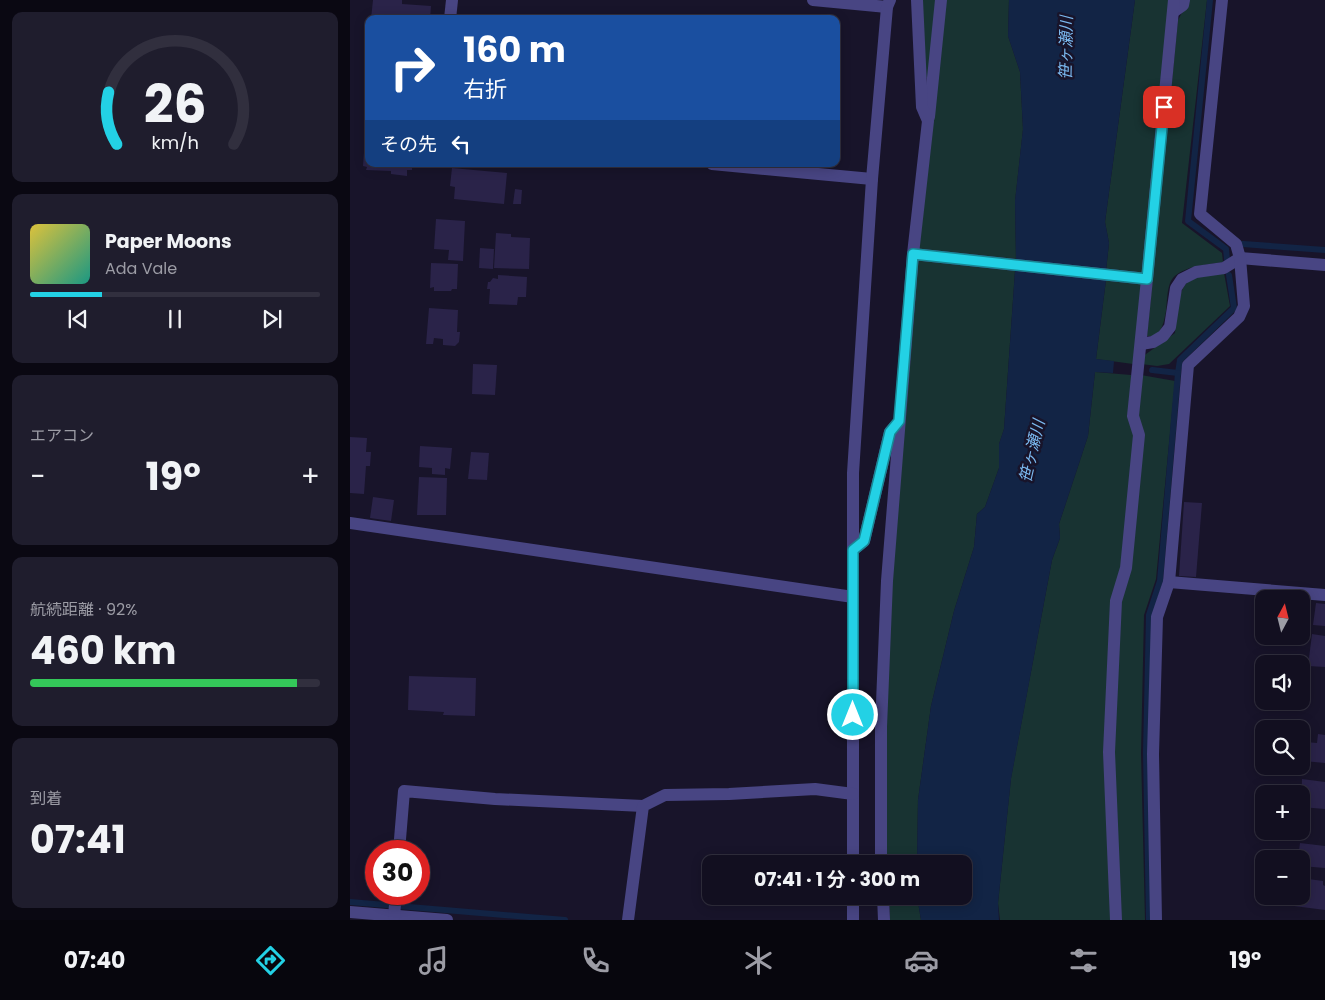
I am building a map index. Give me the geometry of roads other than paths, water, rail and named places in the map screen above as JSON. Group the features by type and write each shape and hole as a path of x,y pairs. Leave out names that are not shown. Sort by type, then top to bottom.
{"street":[{"path":"450,15 452,0"},
{"path":"813,0 888,4 872,179 854,473 853,855"},
{"path":"917,0 922,107 928,121"},
{"path":"881,855 881,708 887,581 899,421 941,0"},
{"path":"1116,920 1109,752 1115,610 1126,568 1140,435 1133,416 1141,344 1145,279 1174,6 1183,5 1184,0"},
{"path":"1156,920 1153,754 1156,617 1168,582 1188,365 1239,317 1244,306 1240,258 1236,244 1200,214 1222,0"},
{"path":"744,167 872,179"},
{"path":"917,254 1145,279"},
{"path":"1141,344 1152,342 1163,336 1170,327 1176,288 1182,279 1196,272 1224,268 1240,258 1325,265"},
{"path":"853,550 864,541 890,432 899,421"},
{"path":"350,523 854,597"},
{"path":"1168,582 1325,595"},
{"path":"400,840 404,791 495,799 643,806 664,795 729,794 815,789 853,794"},
{"path":"628,920 643,806"},
{"path":"394,916 395,905"},
{"path":"853,905 853,920"},
{"path":"883,905 884,920"},
{"path":"350,912 447,920"}],"water":[{"name":"笹ヶ瀬川","path":"1009,0 1135,0 1105,222 1109,243 1106,271 1016,259 1015,201 1023,129 1020,72 1008,36"},
{"name":"笹ヶ瀬川","path":"1015,271 1106,280 1096,359 1114,361 1113,373 1095,372 1088,436 1059,524 1060,538 1052,560 1011,779 998,903 999,920 921,920 918,905 972,905 972,855 917,855 918,800 931,706 954,611 974,547 977,514 985,507 999,468 999,444 1004,429"}],"waterway":[{"path":"1210,0 1188,221 1226,249 1227,259"},
{"path":"1243,244 1325,250"},
{"path":"1152,370 1178,373 1180,360 1234,308 1229,275"},
{"path":"1149,920 1146,752 1149,615 1160,581 1178,373"},
{"path":"350,902 565,920"}]}
